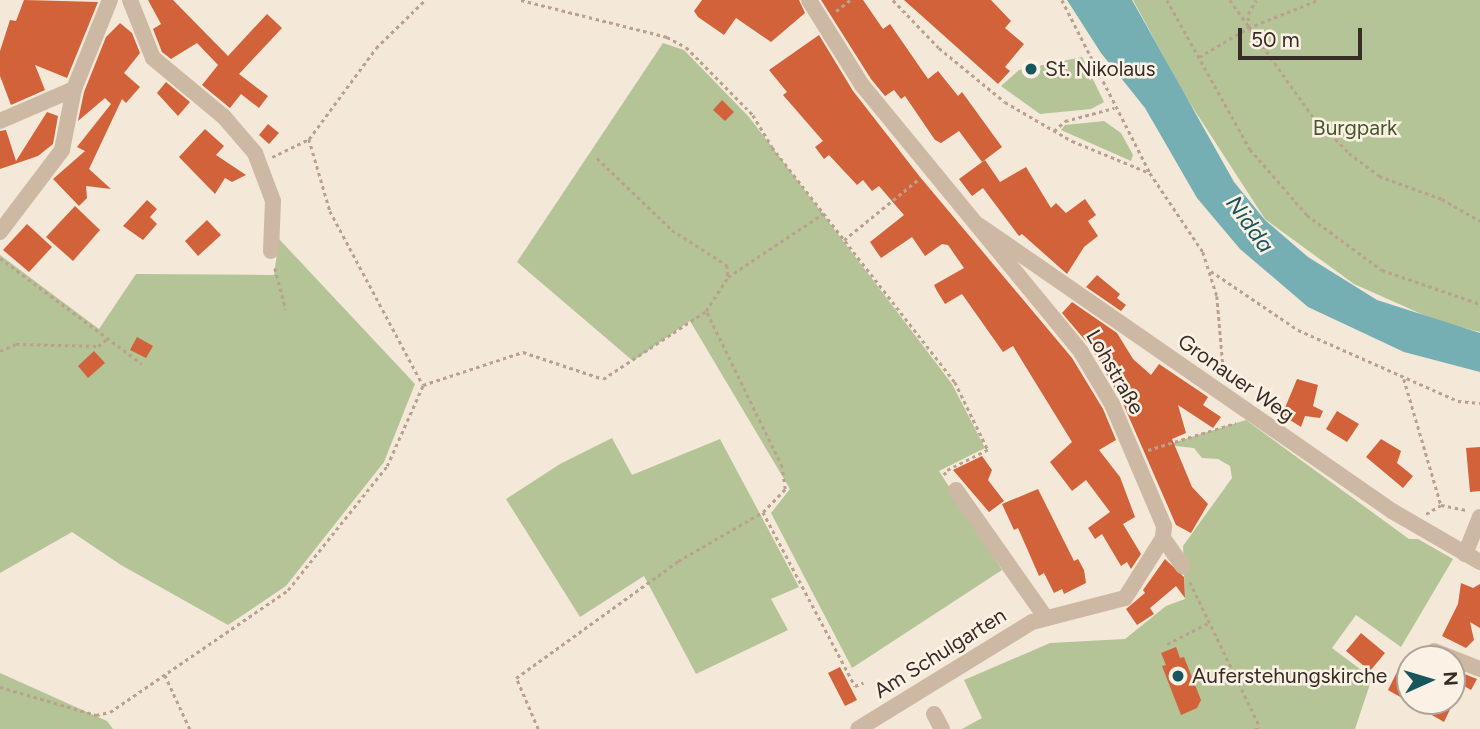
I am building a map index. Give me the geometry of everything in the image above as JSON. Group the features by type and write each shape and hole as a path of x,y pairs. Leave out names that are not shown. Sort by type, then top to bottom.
{"street":[{"path":"0,232 62,150 74,89 110,0"},
{"path":"130,0 153,58 230,124 260,163 273,201 271,251"},
{"name":"Lohstraße","path":"809,0 862,85 972,223 1081,352 1135,454 1162,516 1163,538"},
{"path":"0,121 74,89"},
{"name":"Gronauer Weg","path":"972,223 999,236 1225,397 1392,511 1480,562"},
{"path":"956,490 1046,618 1125,598 1163,538 1184,567"},
{"path":"1465,554 1474,514"},
{"name":"Am Schulgarten","path":"858,729 1018,629 1046,618"},
{"path":"934,713 942,729"}],"path":[{"path":"260,163 309,139 376,48 425,0"},
{"path":"521,0 667,37 686,47 753,115 844,240 956,382 988,450 944,472 956,490"},
{"path":"834,13 850,0"},
{"path":"893,0 939,48 1004,102 1054,131 1150,173"},
{"path":"1062,0 1150,173 1211,271 1298,330 1458,401 1480,403"},
{"path":"1167,0 1250,149 1307,215 1382,270 1480,304"},
{"path":"1230,0 1311,114 1349,153 1379,176 1442,199 1480,221"},
{"path":"1248,28 1248,14 1256,0"},
{"path":"1198,57 1248,28 1318,0"},
{"path":"1054,131 1065,121 1115,107"},
{"path":"309,139 330,211 423,385"},
{"path":"597,158 672,230 727,265 728,277"},
{"path":"844,240 925,174"},
{"path":"0,687 96,715 110,712 288,590 387,466 423,385 523,352 603,379 706,311 728,277 824,213"},
{"path":"271,251 286,310"},
{"path":"0,258 142,365"},
{"path":"1211,271 1225,397"},
{"path":"538,729 516,677 678,561 762,512 785,489 782,467 706,311"},
{"path":"0,351 16,344 98,346 107,339"},
{"path":"1404,379 1441,505 1474,514"},
{"path":"1135,454 1255,417"},
{"path":"1455,515 1457,508"},
{"path":"762,512 855,686 863,683"},
{"path":"1184,567 1260,728 1255,729"},
{"path":"1167,644 1210,622"},
{"path":"165,675 190,729"}],"green space":[{"name":"Burgpark","path":"1133,0 1480,0 1480,332 1437,321 1354,284 1265,219 1184,94"},
{"path":"663,43 684,50 749,117 952,384 985,448 939,471 1002,570 852,668 771,513 790,489 690,321 633,361 517,262"},
{"path":"1082,57 1104,102 1091,109 1040,114 1001,86 1019,70"},
{"path":"1104,121 1121,133 1133,155 1131,161 1061,130 1065,125"},
{"path":"279,239 415,384 384,462 286,586 228,625 121,565 72,532 0,573 0,255 99,329 136,274 274,275"},
{"path":"1246,420 1409,539 1418,539 1453,559 1402,645 1398,645 1356,615 1332,648 1372,678 1355,729 962,729 982,718 964,680 1050,643 1125,639 1166,606 1185,599 1183,546 1232,478 1230,466 1218,459 1202,458 1194,448 1166,445"},
{"path":"612,438 632,475 720,439 799,587 771,599 788,630 696,674 644,576 580,617 506,499 560,464"},
{"path":"0,673 107,721 113,729 0,729"}],"water":[{"name":"Nidda","path":"1067,0 1132,0 1234,182 1265,220 1308,257 1377,300 1480,333 1480,372 1404,352 1308,307 1240,249 1197,198 1145,108 1101,53"}],"building":[{"path":"24,0 98,2 67,78 35,65 45,90 11,105 0,76 0,51 10,20 16,21"},
{"path":"148,0 173,0 228,56 267,14 282,28 239,74 268,96 259,108 241,94 230,108 202,85 218,65 197,43 171,59 162,52 153,29 161,24"},
{"path":"702,0 799,0 805,13 771,42 736,18 724,35 698,17 694,11"},
{"path":"821,0 863,0 883,29 890,24 928,79 938,71 958,96 962,92 1002,147 982,162 959,131 941,143 935,140 905,96 901,99 894,90 885,96 871,79"},
{"path":"904,0 991,0 1011,21 1005,28 1024,44 1005,67 1010,71 998,84"},
{"path":"120,23 132,33 140,53 124,73 140,87 126,103 122,99 89,169 111,189 86,186 87,198 79,206 53,179 85,151 77,147 111,104 105,98 78,121 84,92 106,37"},
{"path":"819,35 853,91 920,177 1072,358 1103,409 1116,440 1099,450 1120,477 1135,517 1123,524 1141,554 1131,569 1127,562 1121,566 1102,534 1095,539 1088,528 1110,512 1086,480 1072,491 1050,462 1072,442 1013,346 1003,352 962,294 945,304 937,291 934,285 964,268 948,245 942,244 925,256 912,237 881,258 870,242 904,215 879,186 872,191 863,180 857,185 829,155 824,159 815,147 823,141 783,95 787,92 769,70"},
{"path":"166,82 190,102 178,116 157,93"},
{"path":"722,100 734,112 725,121 713,110"},
{"path":"47,112 58,116 53,144 38,156 0,169 0,131 6,130 16,161"},
{"path":"268,124 279,133 269,144 259,135"},
{"path":"205,129 224,146 216,155 246,175 232,182 225,178 215,194 179,157"},
{"path":"985,160 1000,182 1026,167 1051,208 1056,203 1066,213 1085,199 1096,215 1088,221 1098,236 1084,247 1067,274 1022,234 1019,236 983,188 972,196 959,179"},
{"path":"147,200 157,209 150,217 157,224 143,240 123,226"},
{"path":"75,206 100,230 73,261 46,237"},
{"path":"207,220 221,235 198,256 185,241"},
{"path":"27,224 52,247 29,272 3,250"},
{"path":"1097,275 1120,294 1117,298 1126,305 1121,311 1086,287"},
{"path":"1072,302 1117,333 1133,359 1151,375 1159,364 1208,397 1203,405 1221,417 1213,428 1178,405 1186,433 1172,439 1192,487 1208,504 1191,533 1176,525 1121,399 1090,346 1062,313"},
{"path":"137,337 153,346 146,358 130,350"},
{"path":"94,351 105,363 88,378 78,366"},
{"path":"1297,379 1318,385 1313,406 1323,411 1320,418 1305,416 1301,427 1282,415"},
{"path":"1337,411 1359,424 1347,442 1326,429"},
{"path":"1381,439 1401,451 1397,463 1413,476 1403,488 1366,457"},
{"path":"1480,447 1480,491 1470,492 1466,448"},
{"path":"982,456 992,470 988,480 1004,501 989,512 953,470"},
{"path":"1038,489 1074,561 1078,559 1084,570 1086,583 1064,594 1062,589 1054,593 1044,573 1039,576 1018,528 1014,530 1002,504"},
{"path":"1165,559 1184,577 1185,598 1176,586 1150,608 1154,614 1137,625 1126,609 1145,593 1143,590"},
{"path":"1461,583 1473,588 1480,584 1480,628 1470,622 1474,640 1466,648 1466,645 1460,645 1442,636 1458,604"},
{"path":"1361,633 1385,653 1370,671 1346,651"},
{"name":"Auferstehungskirche","path":"1176,647 1180,658 1184,657 1201,700 1197,708 1181,715 1162,666 1166,665 1161,653"},
{"path":"840,667 857,700 845,706 828,673"},
{"path":"1396,674 1396,695 1388,690"},
{"path":"1466,675 1477,679 1471,690 1466,687"},
{"path":"1432,715 1447,715 1444,722"}],"place":[{"name":"St. Nikolaus","path":"1031,69"},
{"name":"Auferstehungskirche","path":"1178,676"}]}
